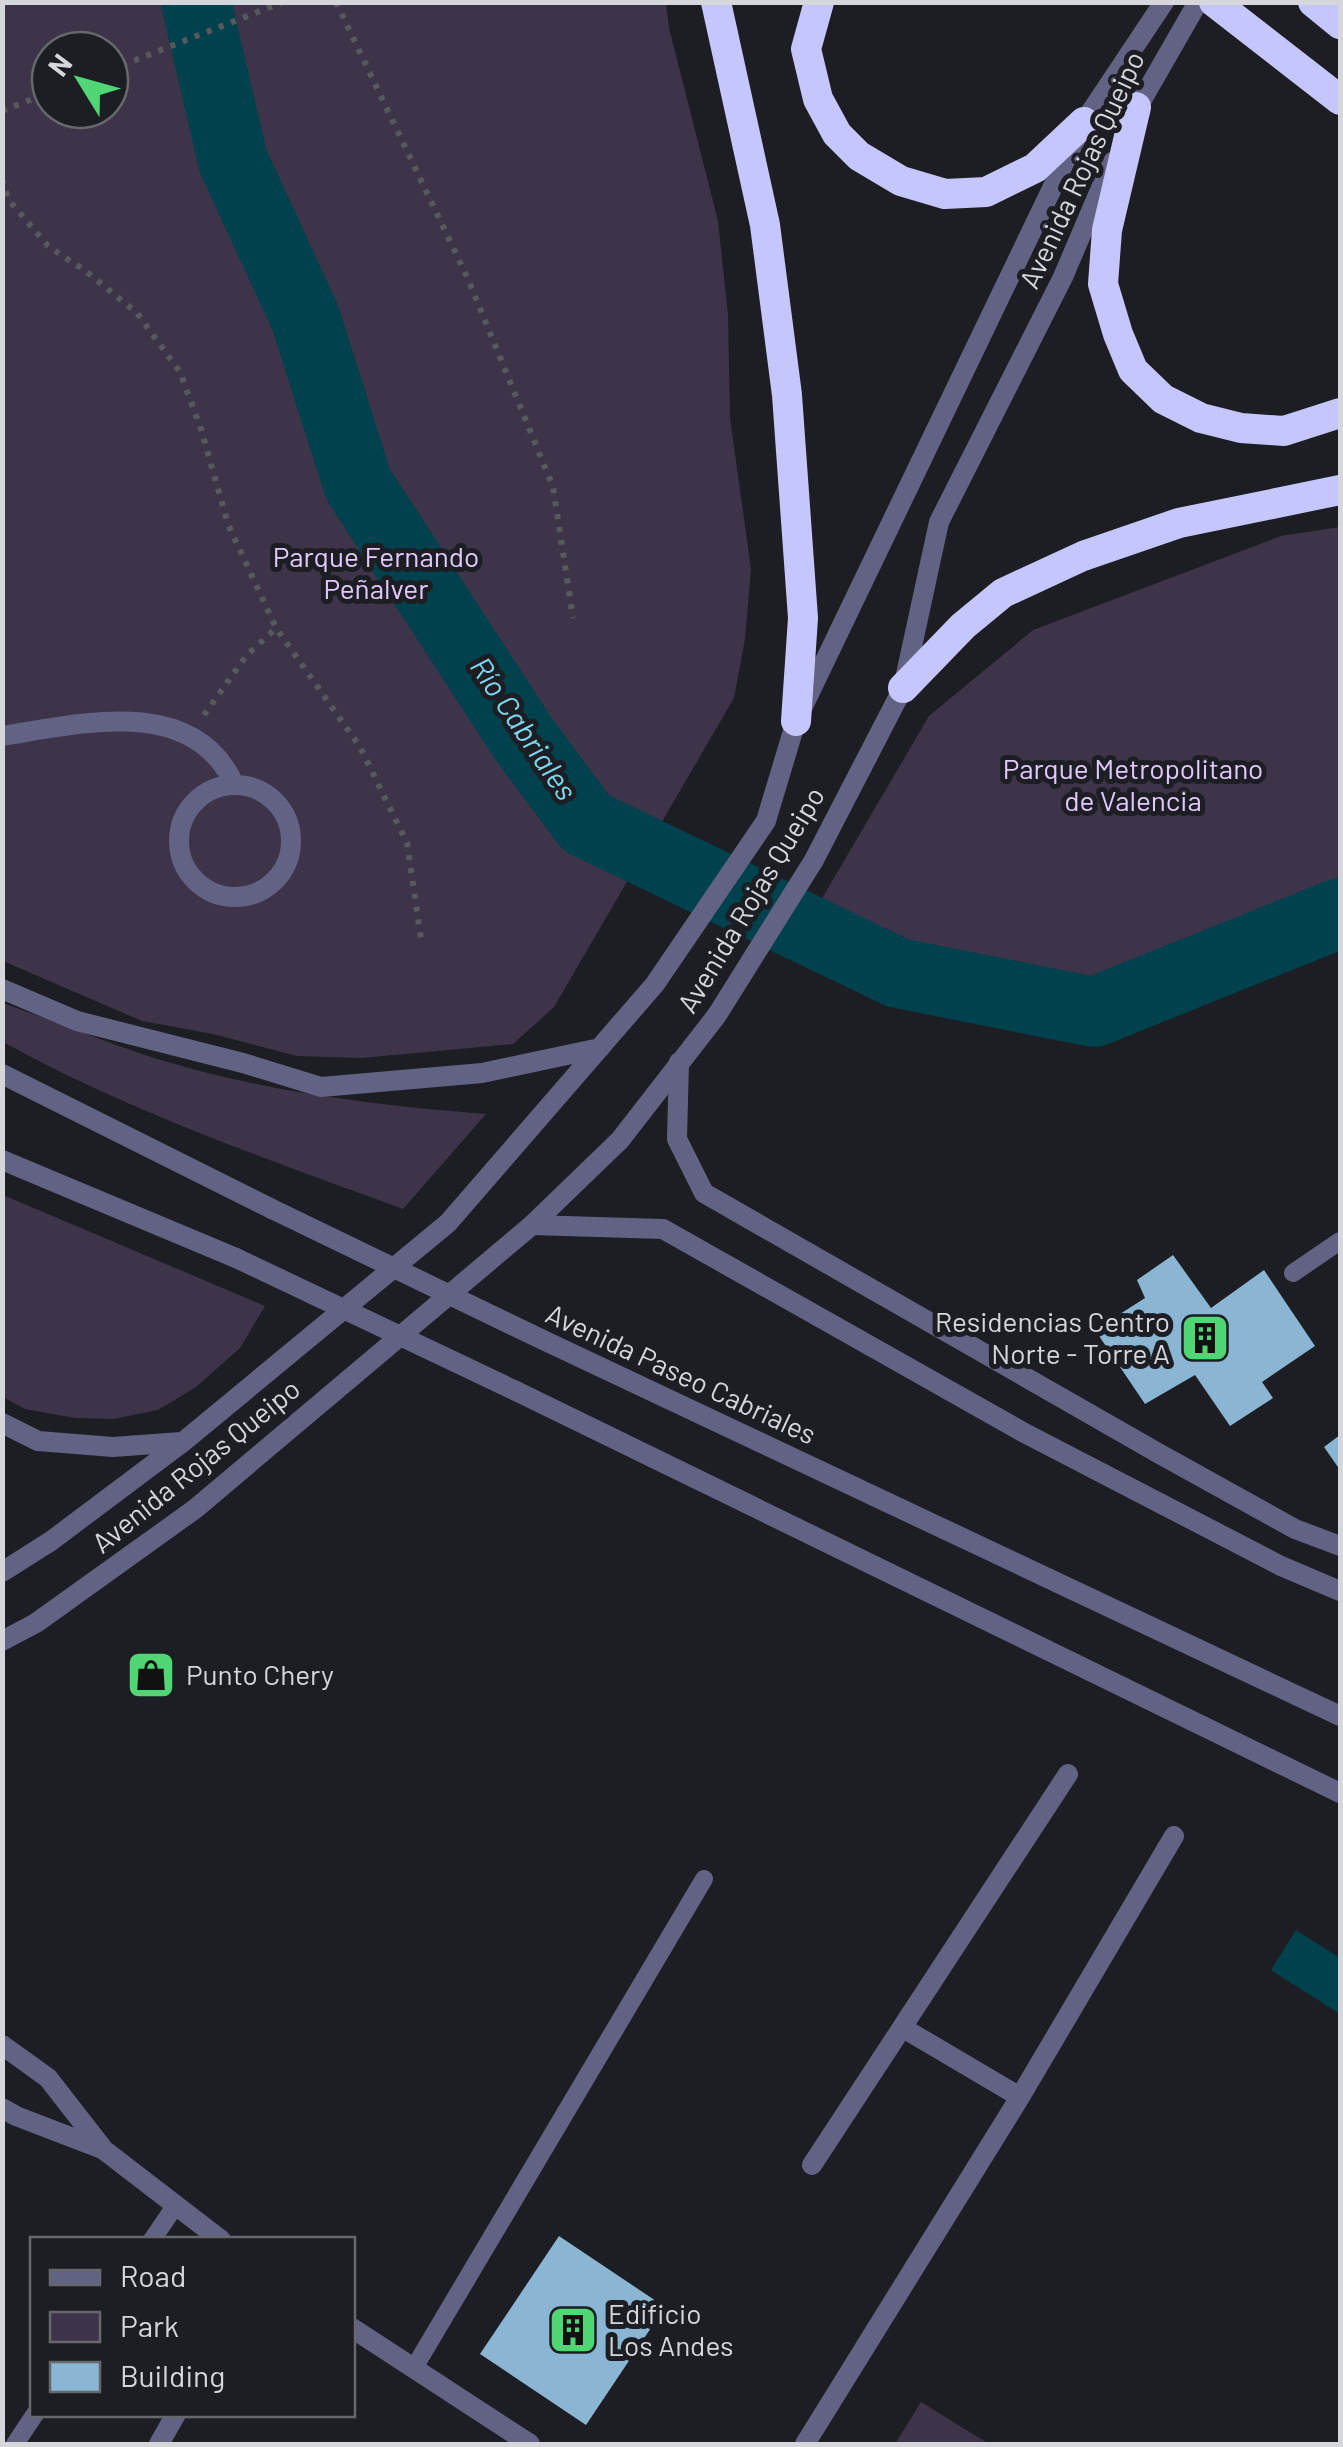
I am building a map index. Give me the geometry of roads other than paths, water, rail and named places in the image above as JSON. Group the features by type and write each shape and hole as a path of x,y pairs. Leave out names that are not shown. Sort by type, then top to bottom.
{"highway":[{"path":"716,2 765,225 788,395 803,618 796,721"},
{"path":"819,2 806,49 818,99 837,134 859,156 901,181 945,194 986,192 1035,168 1092,110"},
{"path":"1214,2 1340,100"},
{"path":"1312,80 1340,113"},
{"path":"1136,106 1108,230 1104,284 1133,370 1163,400 1200,418 1241,428 1284,431 1340,414"},
{"path":"903,688 1003,593 1067,564 1179,523 1340,490"}],"street":[{"name":"Avenida Rojas Queipo","path":"2,1572 51,1542 184,1442 448,1224 656,984 766,821 796,721 1092,110 1164,2"},
{"name":"Avenida Rojas Queipo","path":"2,1642 36,1623 194,1509 532,1225 620,1140 717,1016 814,860 903,688 939,522 1063,277 1136,106 1198,2"},
{"path":"2,736 83,723 145,720 206,745 224,764 234,784"},
{"path":"234,784 255,788 274,800 286,818 291,840 287,862 275,880 257,893 236,898 214,894 195,882 182,864 178,842 182,820 194,802 212,789 234,784"},
{"path":"2,988 77,1021 321,1087 482,1073 600,1048"},
{"path":"680,1062 678,1139 704,1193 1175,1463 1295,1529 1340,1546"},
{"name":"Avenida Paseo Cabriales","path":"2,1074 272,1209 1340,1716"},
{"path":"6,1163 236,1258 1340,1793"},
{"path":"532,1225 663,1229 1020,1431 1281,1566 1340,1591"},
{"path":"2,1423 38,1441 112,1447 184,1442"},
{"path":"812,2164 1068,1774"},
{"path":"805,2444 1020,2097 1174,1836"},
{"path":"903,2028 1020,2097"},
{"path":"2,2045 48,2078 104,2150 217,2237"},
{"path":"2,2108 104,2150"},
{"path":"355,2330 530,2444"},
{"path":"159,2444 174,2417"}],"lane":[{"path":"1293,1273 1340,1240"},
{"path":"414,2368 704,1879"},
{"path":"154,2237 175,2206"},
{"path":"15,2444 33,2417"}],"water":[{"path":"1296,1930 1340,1958 1340,2014 1271,1970"}],"waterway":[{"name":"Río Cabriales","path":"196,2 233,161 305,317 358,484 523,738 586,823 898,973 1094,1012 1340,913"}],"place":[{"name":"Residencias Centro Norte - Torre A","path":"1205,1338"},
{"name":"Punto Chery","path":"151,1675"},
{"name":"Edificio Los Andes","path":"573,2330"}],"park label":[{"name":"Parque Fernando Peñalver","path":"376,573"},
{"name":"Parque Metropolitano de Valencia","path":"1133,785"}]}
